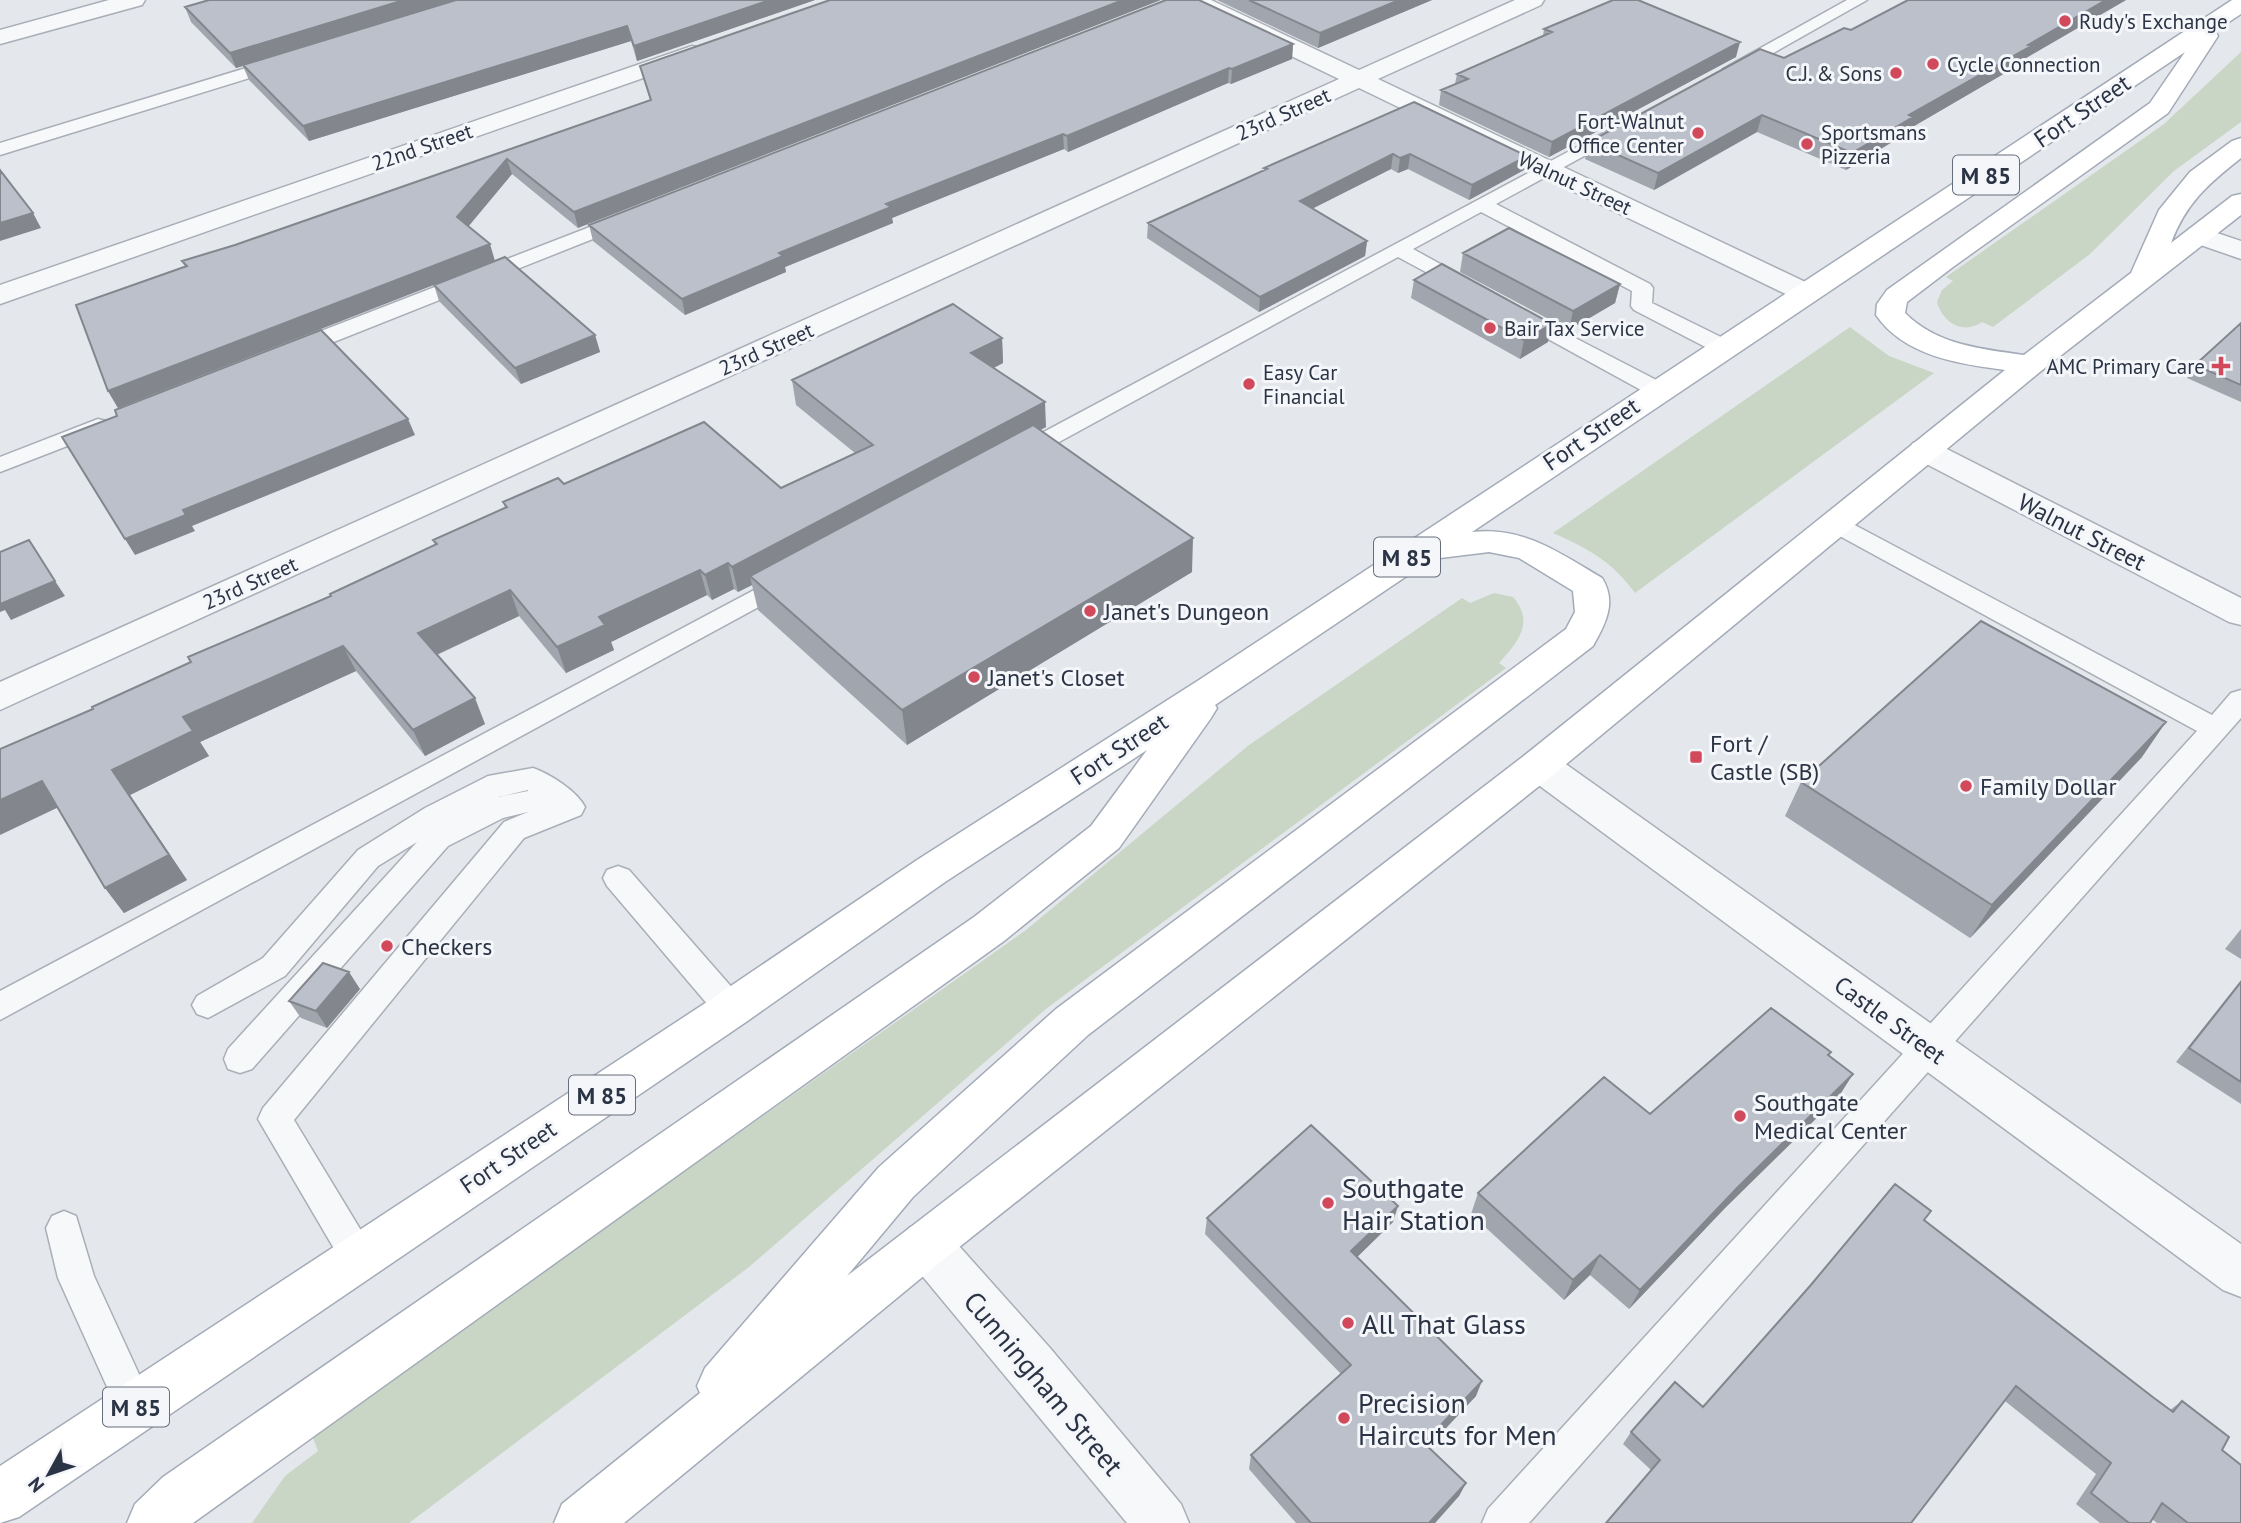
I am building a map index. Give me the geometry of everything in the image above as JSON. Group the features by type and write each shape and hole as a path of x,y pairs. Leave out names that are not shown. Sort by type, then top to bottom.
{"main road":[{"name":"Fort Street","path":"0,1498 731,1009 931,871 1212,689 1658,390 2229,14"},
{"path":"2029,365 1975,357 1913,335 1899,326 1890,315 1891,304 1897,296 1943,261 2159,108 2229,14"},
{"path":"2142,280 2168,216 2199,178 2241,146"},
{"path":"581,1523 926,1244 1539,765 2029,365 2241,202"},
{"path":"665,1455 896,1182 915,1164 1072,1022 1580,637 1593,612 1590,586 1529,549 1489,541 1418,550"},
{"path":"154,1523 182,1496 989,929 1105,837 1212,689"}],"street":[{"path":"0,37 134,0"},
{"name":"23rd Street","path":"0,697 1533,0"},
{"name":"Walnut Street","path":"1182,1 1358,79 1806,293"},
{"name":"22nd Street","path":"0,295 712,46"},
{"path":"2199,235 2241,251"},
{"name":"Walnut Street","path":"1924,450 2241,613"},
{"name":"Castle Street","path":"1539,765 2241,1273"},
{"name":"Cunningham Street","path":"926,1244 1032,1366 1162,1523"}],"lane":[{"path":"1714,78 1859,0"},
{"path":"0,149 300,56"},
{"path":"993,469 1642,117"},
{"path":"1481,204 1643,288 1642,306 1723,347"},
{"path":"273,358 649,209"},
{"path":"1397,249 1658,390"},
{"path":"0,465 117,419"},
{"path":"1835,522 2216,729"},
{"path":"0,1007 809,568"},
{"path":"1502,1523 2241,700"},
{"path":"208,1005 274,967 368,858 435,816 498,784 533,779 571,807"},
{"path":"240,1059 438,838 496,808 540,799 571,807"},
{"path":"359,1257 275,1119 514,830 571,807"},
{"path":"618,878 731,1009"},
{"path":"64,1228 76,1278 135,1407"}],"green space":[{"path":"2241,52 2241,122 2174,171 2090,254 1993,327 1982,322 1975,326 1961,327 1944,316 1937,302 1942,290 1953,281 1946,277 2164,124"},
{"path":"1850,327 1889,356 1934,373 1635,593 1608,564 1577,544 1553,533"},
{"path":"1494,593 1513,597 1523,615 1518,639 1499,663 1506,668 1047,1008 749,1267 409,1523 252,1523 285,1476 318,1451 312,1435 1026,930 1249,745 1462,598 1470,603"}],"building":[{"path":"209,0 404,0 230,53 185,7"},
{"path":"456,0 770,0 634,46 627,26 303,126 243,65"},
{"path":"830,0 1123,0 574,212 507,159 457,217 490,244 108,391 76,305 187,266 182,261 651,100 640,66"},
{"path":"1166,0 1199,0 1293,44 1067,136 1063,134 886,204 891,207 779,253 783,256 682,299 589,225"},
{"path":"1249,0 1399,0 1320,33"},
{"path":"1613,0 1638,0 1740,42 1552,142 1441,90 1468,79 1457,74 1552,32 1544,29"},
{"path":"1908,0 2106,0 1909,115 1913,117 1852,153 1762,115 1658,173 1589,142 1760,49 1784,58 1844,28 1851,30"},
{"path":"1414,102 1527,156 1472,185 1410,154 1400,158 1393,154 1300,201 1367,241 1260,297 1148,223 1267,169 1264,168"},
{"path":"0,170 33,213 0,223"},
{"path":"1509,228 1620,284 1573,311 1463,253"},
{"path":"505,257 595,335 515,368 434,285"},
{"path":"1442,264 1552,324 1524,340 1414,280"},
{"path":"953,304 1002,338 971,353 1045,402 732,567 728,563 705,575 700,570 599,617 605,625 557,647 510,590 418,633 475,698 413,730 343,646 183,717 193,731 112,770 169,855 105,888 42,781 0,800 0,749 93,709 92,707 191,662 188,657 331,596 330,594 437,544 433,540 507,507 503,502 558,478 564,484 704,422 781,488 873,445 792,380"},
{"path":"2241,323 2241,385 2195,365"},
{"path":"321,330 408,419 183,510 186,515 125,539 62,437 117,416 115,410"},
{"path":"1033,425 1193,538 902,710 750,576"},
{"path":"29,540 55,581 0,604 0,552"},
{"name":"Family Dollar","path":"1981,621 2166,722 1992,905 1801,782"},
{"path":"323,963 349,972 316,1011 289,1001"},
{"path":"2241,982 2241,1082 2189,1048"},
{"path":"1771,1008 1831,1052 1828,1055 1853,1074 1738,1187 1640,1290 1600,1255 1573,1280 1478,1193 1604,1077 1650,1114"},
{"path":"1311,1125 1398,1206 1351,1251 1482,1381 1424,1443 1466,1483 1429,1523 1311,1523 1251,1455 1351,1365 1207,1218"},
{"path":"1895,1184 1931,1211 1924,1220 2154,1398 2173,1412 2182,1401 2229,1437 2222,1450 2241,1465 2241,1523 2188,1523 2162,1503 2150,1523 2129,1523 2091,1493 2111,1463 2016,1386 1911,1523 1606,1523 1660,1460 1631,1432 1675,1382 1703,1407 1810,1286"}],"place":[{"name":"Rudy's Exchange","path":"2065,21"},
{"name":"Cycle Connection","path":"1933,64"},
{"name":"C.J. & Sons","path":"1896,73"},
{"name":"Fort-Walnut Office Center","path":"1698,133"},
{"name":"Sportsmans Pizzeria","path":"1807,144"},
{"name":"Bair Tax Service","path":"1490,328"},
{"name":"AMC Primary Care","path":"2221,366"},
{"name":"Easy Car Financial","path":"1249,384"},
{"name":"Janet's Dungeon","path":"1090,611"},
{"name":"Janet's Closet","path":"974,677"},
{"name":"Fort / Castle (SB)","path":"1696,757"},
{"name":"Family Dollar","path":"1966,786"},
{"name":"Checkers","path":"387,946"},
{"name":"Southgate Medical Center","path":"1740,1116"},
{"name":"Southgate Hair Station","path":"1328,1203"},
{"name":"All That Glass","path":"1348,1323"},
{"name":"Precision Haircuts for Men","path":"1344,1418"}]}
